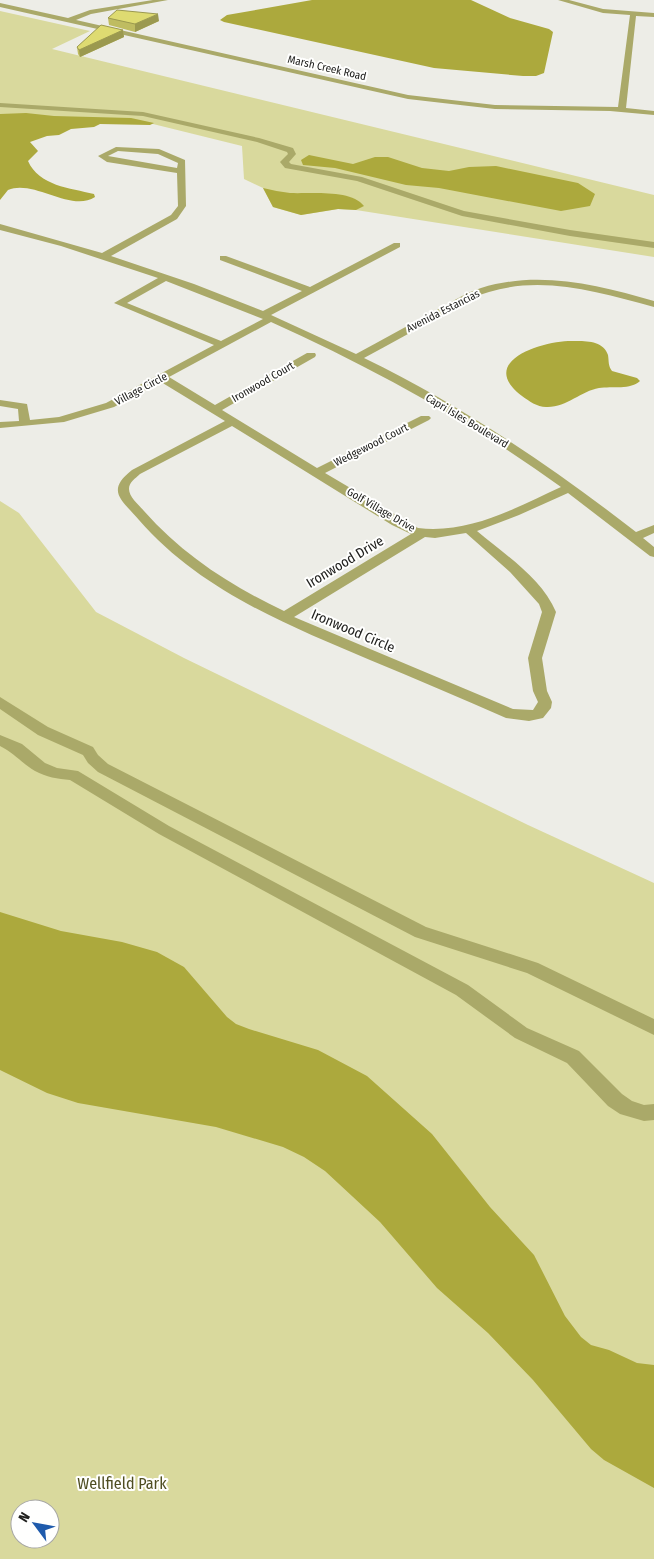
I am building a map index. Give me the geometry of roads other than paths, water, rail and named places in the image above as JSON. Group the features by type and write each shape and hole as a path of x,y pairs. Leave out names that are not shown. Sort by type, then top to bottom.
{"street":[{"path":"67,21 90,12 165,0"},
{"path":"561,0 593,9 654,15"},
{"name":"Marsh Creek Road","path":"0,6 408,97 495,107 622,110 654,113"},
{"path":"622,110 633,14"},
{"path":"0,105 117,111 156,116 266,142 291,152 292,154 284,162 288,166 359,179 457,212 570,233 654,245"},
{"path":"103,256 174,217 182,206 182,162 160,153 125,149 109,151 102,156 107,160 181,171"},
{"name":"Capri Isles Boulevard","path":"0,228 103,256 166,277 268,317 356,358 483,429 569,488 654,553"},
{"path":"268,317 310,290 397,245"},
{"path":"223,258 310,290"},
{"path":"166,277 118,303 222,345"},
{"name":"Avenida Estancias","path":"356,358 477,293 500,286 530,282 566,284 601,290 654,304"},
{"name":"Village Circle","path":"0,424 25,424 60,420 96,411 163,378 268,317"},
{"name":"Ironwood Court","path":"214,410 311,355"},
{"path":"163,378 233,421"},
{"path":"0,403 23,406 25,424"},
{"name":"Wedgewood Court","path":"317,473 425,418"},
{"name":"Golf Village Drive","path":"233,421 396,522 422,533 447,534 468,530 569,488"},
{"name":"Ironwood Circle","path":"233,421 136,472 125,481 123,490 139,514 186,560 232,592 284,618 511,714 529,716 538,714 544,708 545,702 540,691 535,658 549,607 537,591 468,530"},
{"path":"635,537 654,529"},
{"name":"Ironwood Drive","path":"284,618 422,533"},
{"path":"0,702 43,731 88,751 93,759 103,768 421,932 532,968 654,1027"},
{"path":"0,740 17,748 40,766 56,773 73,776 164,830 212,854 462,990 521,1032 573,1057 615,1100 627,1108 644,1113 654,1112"}],"park label":[{"name":"Wellfield Park","path":"122,1483"}]}
